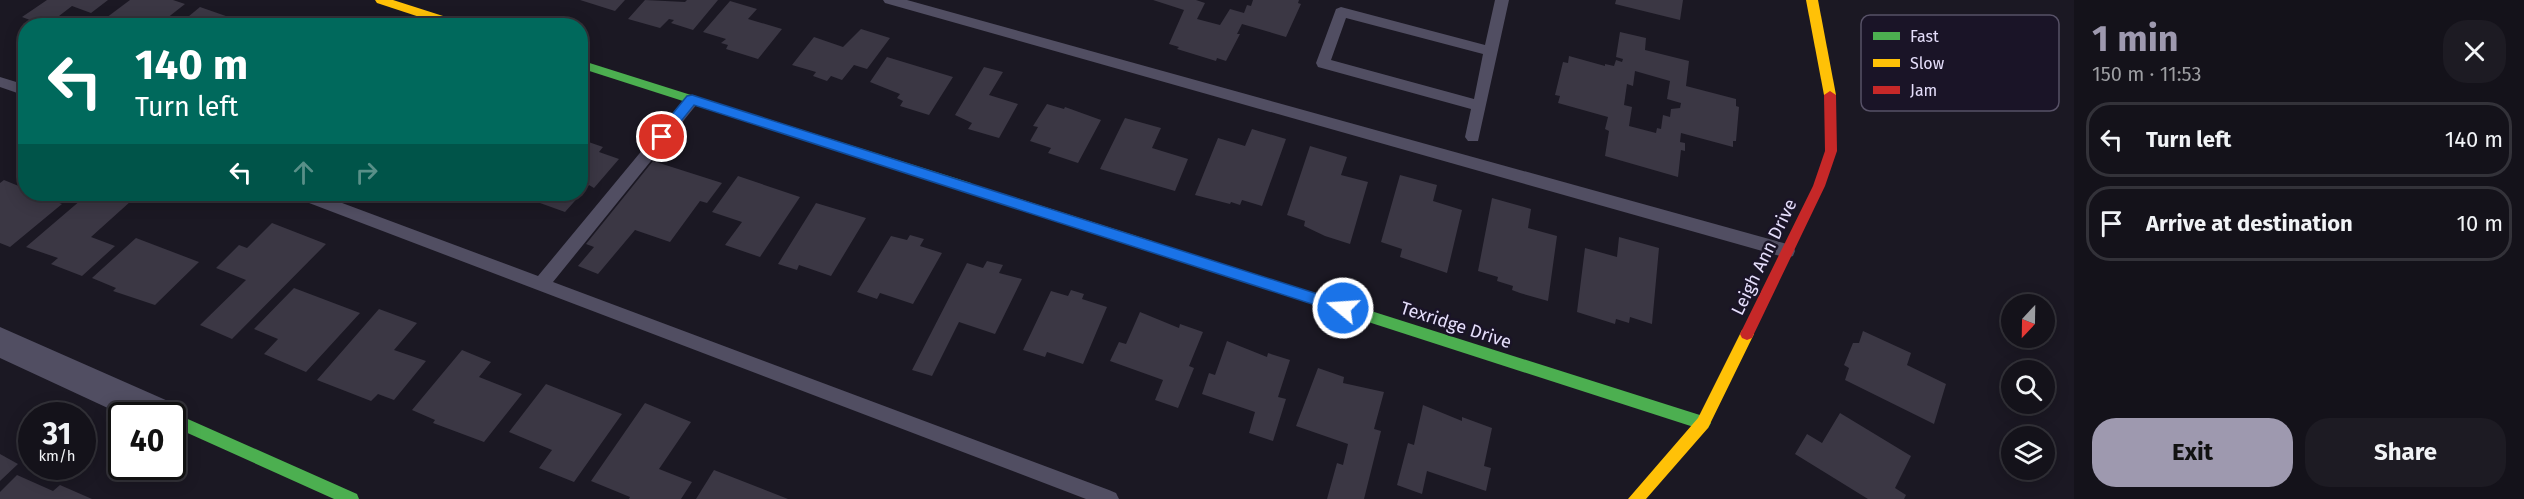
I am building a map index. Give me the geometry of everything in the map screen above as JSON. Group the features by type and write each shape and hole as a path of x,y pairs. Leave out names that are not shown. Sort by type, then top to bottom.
{"street":[{"path":"381,0 436,18"},
{"name":"Leigh Ann Drive","path":"1636,499 1703,423 1819,186 1831,151 1832,104 1812,0"},
{"name":"Texridge Drive","path":"588,67 1703,423"},
{"path":"0,342 133,402"},
{"path":"186,425 351,499"}],"lane":[{"path":"890,0 1787,251"},
{"path":"1473,137 1502,0"},
{"path":"1479,106 1323,63 1341,12 1490,51"},
{"path":"0,82 18,88"},
{"path":"541,285 692,100"},
{"path":"320,201 1109,499"}],"building":[{"path":"47,0 108,0 91,13 72,6 56,18 22,17"},
{"path":"130,0 173,0 185,4 167,18 106,18"},
{"path":"580,0 625,0 615,11"},
{"path":"645,0 685,2 687,0 718,0 693,30 671,23 674,20 669,19 660,28 628,19"},
{"path":"1153,0 1196,0 1205,3 1197,19 1220,25 1230,9 1244,13 1247,5 1251,6 1253,0 1299,0 1298,3 1301,4 1286,37 1242,24 1237,34 1240,34 1226,61 1217,58 1216,61 1177,49 1179,47 1169,44 1184,10"},
{"path":"1616,0 1683,0 1680,20 1615,4"},
{"path":"730,1 757,9 748,19 782,29 758,59 726,49 728,45 721,43 726,39 703,32"},
{"path":"200,7 232,18 187,18"},
{"path":"861,29 890,38 867,69 854,65 842,80 831,76 827,81 813,76 816,72 792,65 814,37 843,47"},
{"path":"1620,32 1646,38 1645,50 1689,61 1686,86 1736,99 1736,106 1739,107 1736,141 1733,141 1733,147 1681,133 1680,142 1685,143 1685,151 1681,150 1678,177 1605,156 1609,131 1605,129 1608,117 1558,103 1560,96 1555,95 1563,62 1568,63 1569,56 1605,66 1605,64 1614,66 1616,60 1622,62 1623,59 1616,57","holes":["1635,71 1670,81 1667,99 1681,103 1680,108 1671,109 1670,117 1663,115 1661,129 1657,128 1656,133 1629,126 1632,107 1624,105 1627,84 1633,86"]},
{"path":"887,57 953,77 929,115 900,106 903,101 897,98 900,94 870,82"},
{"path":"984,67 1003,72 989,95 1018,104 999,138 968,129 972,123 955,115"},
{"path":"1047,104 1064,109 1065,107 1101,120 1078,163 1048,153 1051,148 1030,141 1038,127 1033,126"},
{"path":"1125,118 1161,128 1152,148 1188,159 1175,191 1100,169"},
{"path":"1252,129 1286,139 1262,206 1242,200 1240,205 1231,202 1230,204 1195,195 1218,138 1245,146"},
{"path":"588,142 603,147 599,152 619,159 594,188 589,185"},
{"path":"1310,146 1347,157 1341,175 1368,182 1350,244 1325,236 1304,226 1305,221 1287,215"},
{"path":"653,161 722,183 707,203 700,201 670,242 635,230 598,274 578,266 594,247 586,244"},
{"path":"1400,175 1437,185 1433,201 1462,210 1447,273 1400,257 1402,249 1381,242"},
{"path":"738,176 800,197 760,257 725,245 742,222 712,212"},
{"path":"4,180 18,186 18,201 54,201 62,204 10,247 0,243 0,183"},
{"path":"1492,198 1531,209 1528,228 1557,236 1548,301 1512,290 1513,286 1497,281 1498,277 1478,271"},
{"path":"80,201 131,201 91,237 115,246 82,276 51,264 58,258 26,247"},
{"path":"534,201 575,201 565,212"},
{"path":"816,203 866,218 831,276 799,265 797,270 778,264"},
{"path":"272,223 326,244 232,339 200,325 246,280 216,268 239,245 247,248"},
{"path":"910,235 924,239 920,246 942,253 913,304 880,293 877,299 857,292 891,236 907,240"},
{"path":"1619,237 1659,248 1652,324 1630,317 1629,323 1616,319 1615,324 1577,312 1585,248 1617,257"},
{"path":"136,238 199,262 155,305 113,291 116,288 92,278"},
{"path":"987,261 1003,265 999,273 1022,279 995,334 959,322 932,376 912,370 967,263 983,268"},
{"path":"294,288 360,313 306,372 264,354 278,339 254,329"},
{"path":"1071,290 1084,294 1082,299 1107,307 1083,364 1047,352 1045,357 1023,350 1051,291 1068,296"},
{"path":"379,309 417,323 394,350 426,361 394,400 378,394 371,401 317,380"},
{"path":"1140,312 1179,328 1180,324 1203,332 1189,366 1194,368 1178,408 1155,400 1163,380 1110,361 1119,342 1126,344"},
{"path":"1863,331 1911,353 1907,365 1946,384 1934,424 1845,380 1849,368 1844,365 1853,343 1859,343"},
{"path":"1227,341 1267,357 1268,353 1290,360 1278,397 1286,399 1273,441 1249,433 1255,412 1202,394 1209,373 1215,375"},
{"path":"462,350 491,362 479,377 522,394 484,442 433,423 435,420 412,410"},
{"path":"1318,368 1344,377 1343,383 1384,392 1374,429 1381,431 1364,499 1327,499 1337,463 1343,465 1348,444 1296,426"},
{"path":"546,384 622,414 574,482 539,468 552,450 509,432"},
{"path":"645,403 691,422 659,469 692,482 681,499 629,499 630,497 591,481"},
{"path":"1423,405 1462,421 1462,417 1492,428 1484,466 1491,468 1486,491 1427,471 1422,494 1397,485 1408,443 1414,445"},
{"path":"1840,413 1911,456 1895,488 1906,495 1904,499 1868,499 1795,454 1807,434 1822,443"},
{"path":"0,454 18,464 0,481"},
{"path":"714,470 788,499 696,499"},
{"path":"17,475 18,480 28,480 53,491 60,485 92,499 0,499 0,492"}],"traffic: fast":[{"path":"588,67 966,187"},
{"path":"1147,245 1703,423"},
{"path":"186,425 351,499"}],"traffic: slow":[{"path":"381,0 436,18"},
{"path":"1812,0 1830,95"},
{"path":"966,187 1147,245"},
{"path":"1636,499 1703,423 1747,334"}],"traffic: jam":[{"path":"1747,334 1819,186 1831,151 1830,95"}],"route":[{"path":"662,137 692,100 1343,308"}]}
